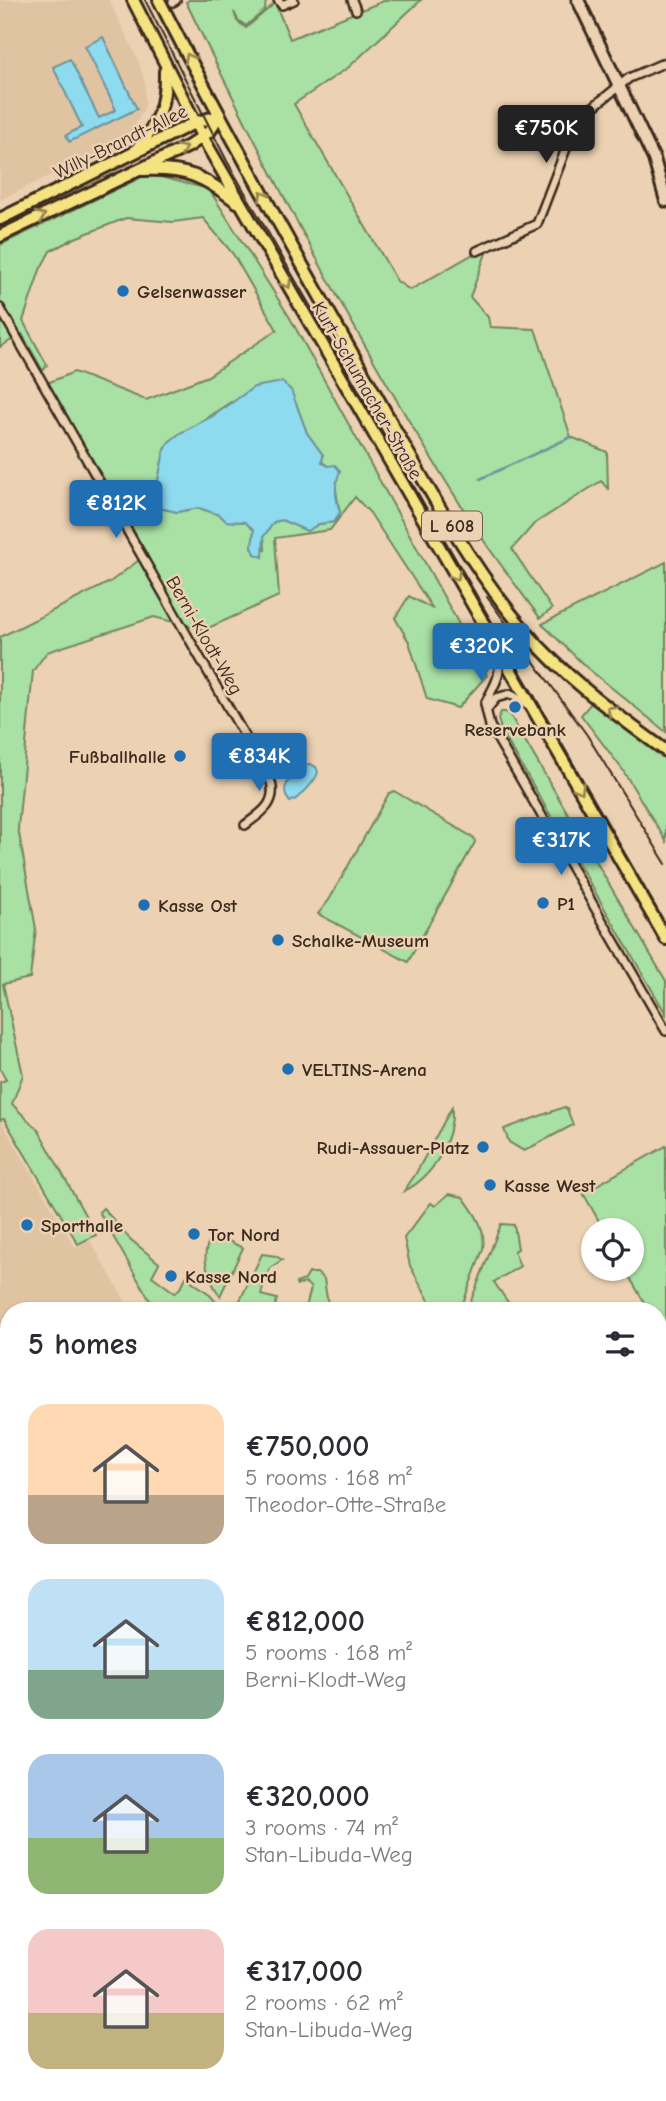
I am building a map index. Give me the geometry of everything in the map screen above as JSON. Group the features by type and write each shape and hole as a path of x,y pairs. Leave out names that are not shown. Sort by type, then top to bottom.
{"main road":[{"name":"Kurt-Schumacher-Straße","path":"133,0 194,123 666,939"},
{"name":"Kurt-Schumacher-Straße","path":"159,0 218,116 466,550 525,631 559,666 666,751"},
{"path":"131,156 150,133 160,114 166,86 165,64"},
{"name":"Willy-Brandt-Allee","path":"0,219 194,123 218,116"},
{"name":"Willy-Brandt-Allee","path":"0,236 203,138 218,116"},
{"path":"137,171 168,169 202,177 242,206"}],"street":[{"path":"278,0 282,5 294,0"},
{"path":"352,0 356,10"},
{"path":"578,0 653,159 666,201"},
{"path":"477,251 520,234 537,224 562,163 573,126 629,78 666,62"},
{"name":"Berni-Klodt-Weg","path":"0,308 98,484 271,782 272,797 269,805 245,825"},
{"path":"498,648 499,675 485,704 491,726 666,1031"},
{"path":"486,711 496,698 510,694 533,708"}],"shaded area":[{"path":"0,0 109,0 139,62 145,84 145,107 128,138 0,200"},
{"path":"0,1119 75,1247 90,1240 126,1302 0,1302"}],"green space":[{"path":"266,0 265,10 246,26 238,20 234,12 237,21 246,28 275,3 290,39 386,0 421,0 349,67 294,104 397,281 410,290 489,245 470,297 488,317 490,327 535,329 571,437 607,452 608,489 601,481 534,524 512,549 552,609 540,618 478,532 360,338 253,138 186,2"},
{"path":"148,174 209,189 290,318 487,675 458,708 427,699 409,642 395,618 409,596 433,609 370,513 355,497 330,530 275,538 279,596 204,630 154,617 47,652 33,671 18,828 36,929 30,978 3,984 23,1075 12,1104 39,1131 96,1235 78,1244 4,1119 0,1120 0,1082 6,1080 0,1069 0,637 110,582 147,554 47,383 74,372 146,400 208,376 277,330 233,254 203,218 173,222 126,218 50,251 40,270 23,321 47,365 43,371 22,334 0,347 0,245","holes":["231,402 297,406 307,433 323,455 322,462 333,478 340,512 334,522 319,524 307,531 282,520 274,522 264,536 265,550 252,547 254,530 245,522 226,521 220,515 199,508 177,512 160,508 154,499 164,452 169,442"]},
{"path":"666,562 666,732 586,667 542,624"},
{"path":"591,703 666,758 666,841 622,769 581,715"},
{"path":"501,712 510,715 666,981 666,1014 502,732 498,719"},
{"path":"394,791 474,838 475,842 408,962 318,914 329,900 389,793"},
{"path":"452,1107 450,1132 440,1156 415,1185 404,1191 415,1175"},
{"path":"564,1107 573,1125 524,1151 509,1142 504,1129"},
{"path":"666,1146 666,1302 644,1302 632,1281 644,1281 644,1218 597,1218 583,1193"},
{"path":"449,1194 463,1197 481,1227 483,1249 463,1302 430,1302 410,1266 404,1238 431,1203 435,1206"},
{"path":"103,1208 130,1239 159,1263 152,1276 175,1293 186,1277 216,1302 151,1302 99,1212"},
{"path":"501,1224 514,1225 518,1249 514,1251 520,1266 494,1282 508,1302 471,1302"},
{"path":"214,1234 243,1248 220,1296 211,1281 205,1257 209,1241"},
{"path":"262,1254 276,1256 282,1260 270,1268 267,1275 262,1274 259,1285 263,1287 261,1295 277,1299 276,1302 239,1302"},
{"path":"309,1273 317,1273 324,1279 328,1302 307,1302 311,1288 306,1283 296,1283 305,1280"}],"water":[{"path":"103,37 137,109 69,142 66,135 82,127 53,67 70,59 99,118 116,110 85,46"},
{"path":"282,382 291,390 307,433 323,455 322,462 328,466 335,465 340,471 336,491 340,512 334,522 319,524 307,531 282,520 274,522 264,536 263,557 255,554 252,547 254,530 245,522 226,521 220,515 199,508 177,512 159,508 154,499 164,452 169,442 254,387"},
{"path":"303,765 316,767 317,776 302,794 290,802 285,792 288,782"}],"waterway":[{"path":"480,479 571,437"}],"tram line":[{"path":"145,0 227,161 666,925"},
{"path":"487,597 587,735 666,864"}],"place":[{"name":"Gelsenwasser","path":"123,291"},
{"name":"Reservebank","path":"515,707"},
{"name":"Fußballhalle","path":"180,756"},
{"name":"P1","path":"543,903"},
{"name":"Kasse Ost","path":"144,905"},
{"name":"Schalke-Museum","path":"278,940"},
{"name":"VELTINS-Arena","path":"288,1069"},
{"name":"Rudi-Assauer-Platz","path":"483,1147"},
{"name":"Kasse West","path":"490,1185"},
{"name":"Sporthalle","path":"27,1225"},
{"name":"Tor Nord","path":"194,1234"},
{"name":"Kasse Nord","path":"171,1276"}]}
